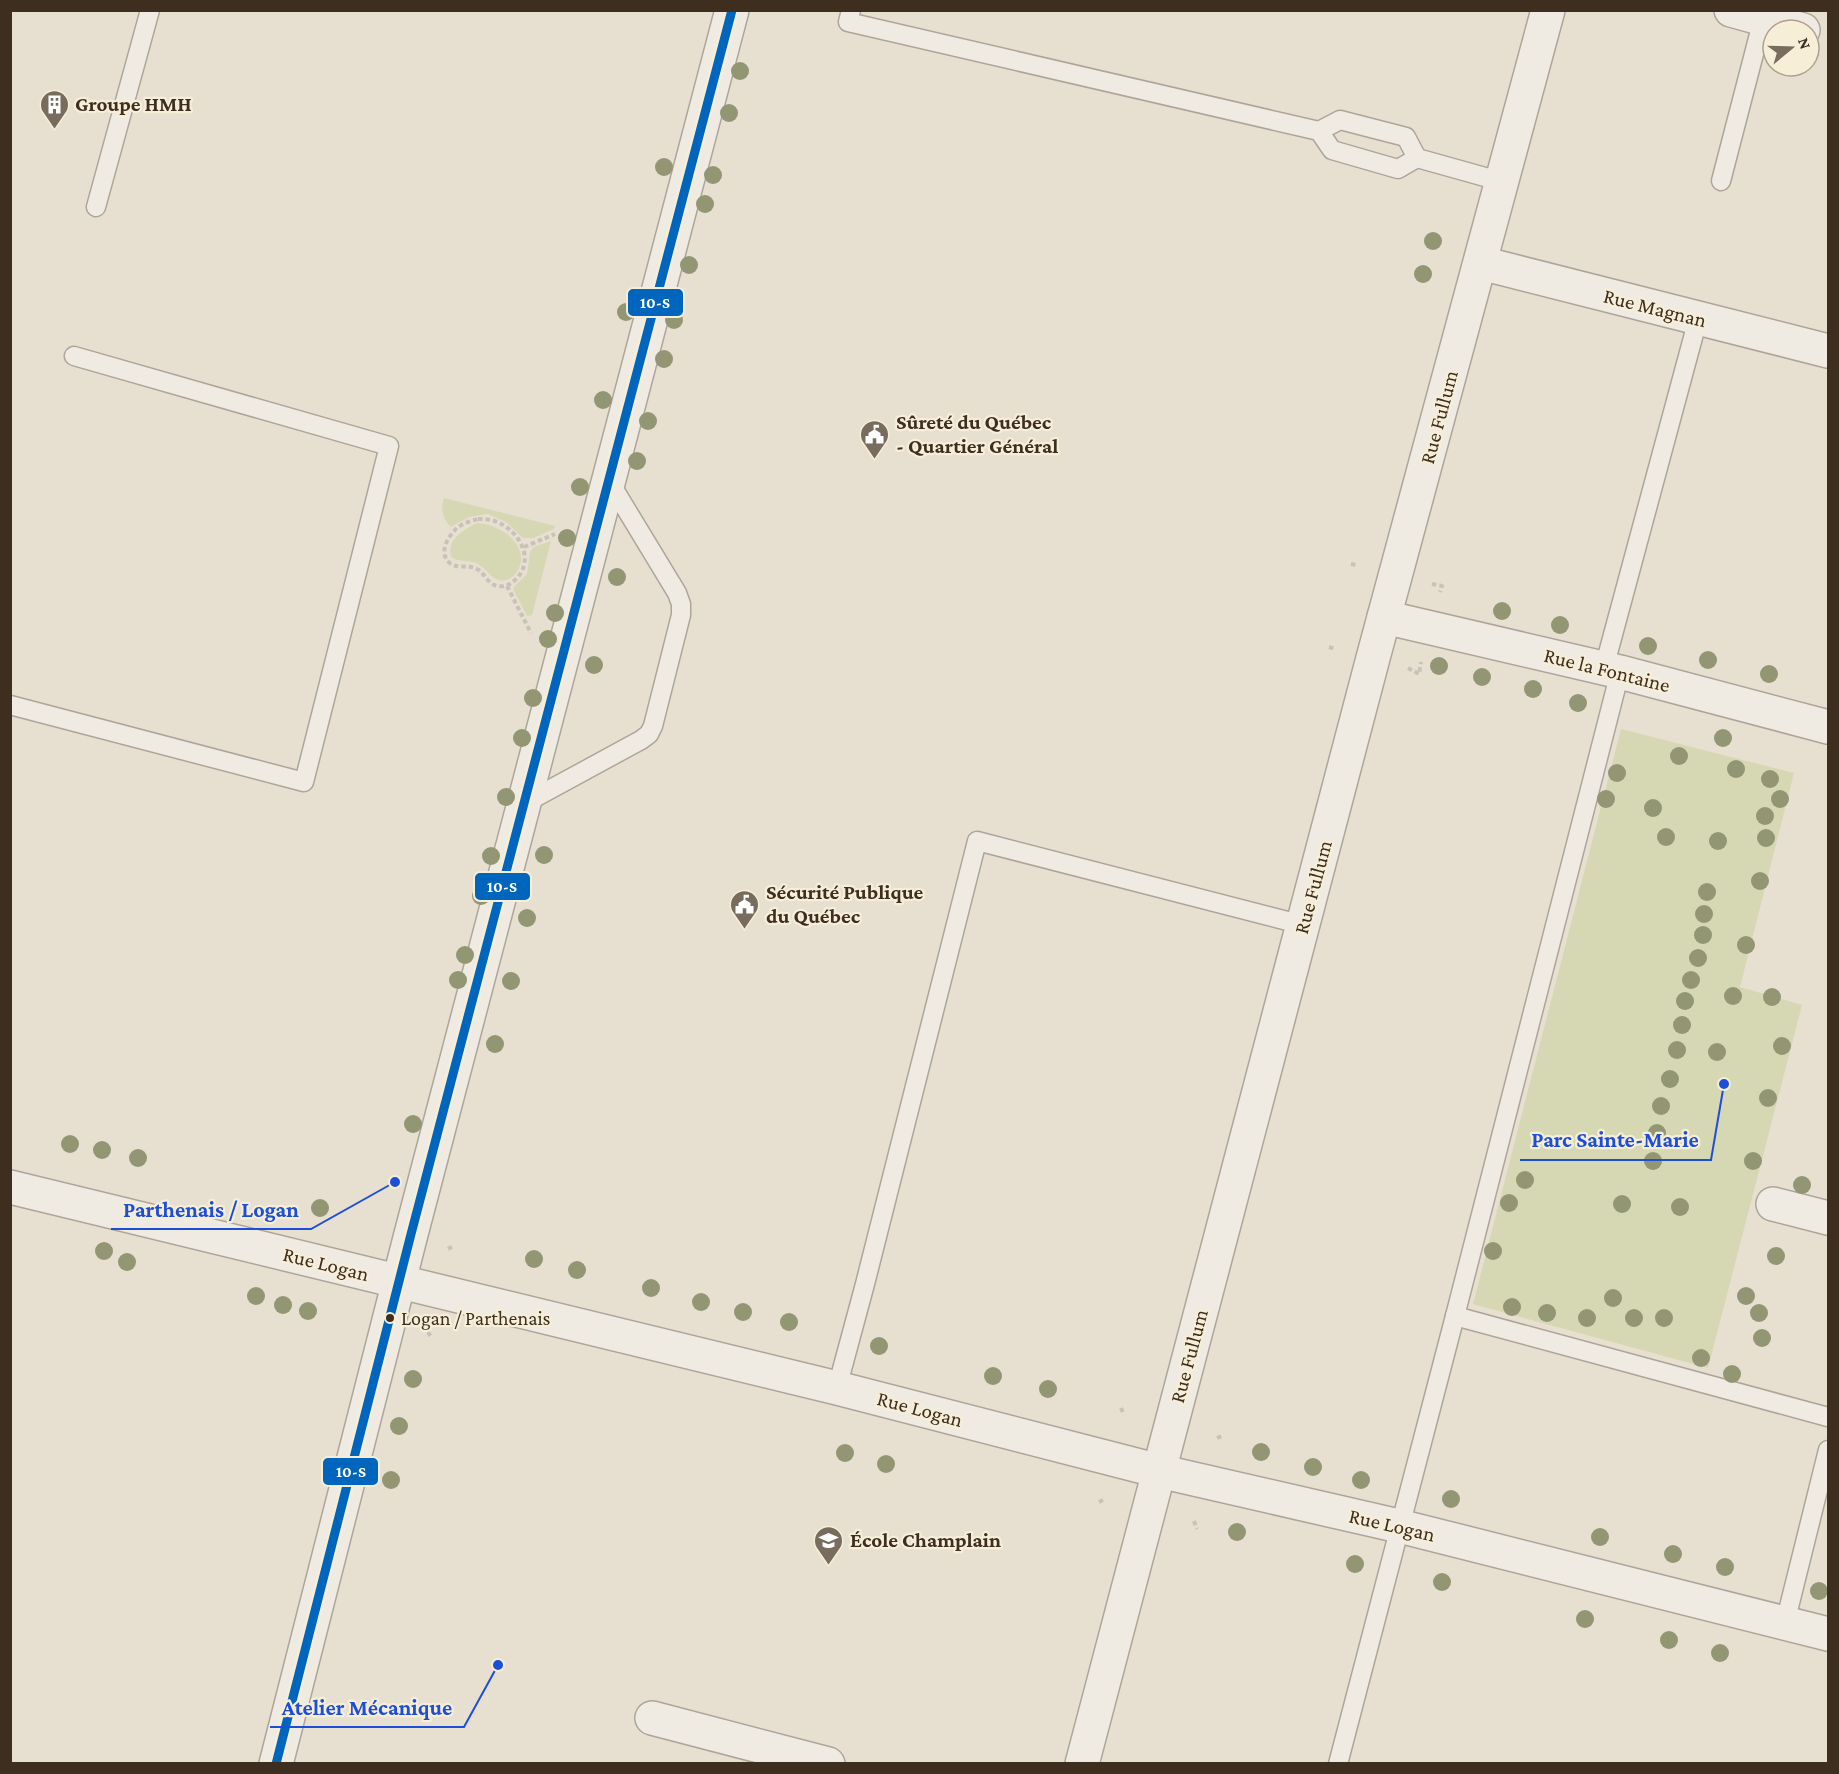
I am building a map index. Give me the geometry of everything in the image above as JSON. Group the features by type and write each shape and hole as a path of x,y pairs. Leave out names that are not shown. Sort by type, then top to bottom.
{"street":[{"path":"276,1764 399,1281 732,10"},
{"name":"Rue Fullum","path":"1082,1764 1384,617 1548,10"},
{"path":"1731,10 1761,18"},
{"name":"Rue Magnan","path":"1481,263 1828,351"},
{"name":"Rue la Fontaine","path":"1384,617 1612,670 1828,727"},
{"name":"Rue Logan","path":"10,1187 837,1388 1159,1471 1400,1526 1828,1634"},
{"path":"1773,1204 1828,1218"},
{"path":"652,1718 828,1764"}],"lane":[{"path":"96,207 150,10"},
{"path":"851,10 848,22 1319,131 1340,120 1406,137 1417,158"},
{"path":"1721,181 1761,27"},
{"path":"1319,131 1332,150 1398,169 1417,158 1503,182"},
{"path":"1338,1764 1455,1316 1698,319"},
{"path":"10,705 304,782 389,446 74,356"},
{"path":"525,802 641,740 649,734 653,726 681,615 681,604 677,593 609,481"},
{"path":"837,1388 866,1284 977,841 1303,925"},
{"path":"1455,1316 1828,1416"},
{"path":"1785,1623 1828,1450"}],"path":[{"path":"478,519 499,522 509,529 524,547 526,559 523,571 513,583 500,587 490,583 477,569 451,564 445,558 444,548 458,528 478,519"},
{"path":"524,547 559,532"},
{"path":"507,586 532,636"},
{"path":"1329,647 1335,649"},
{"path":"1405,666 1419,675 1422,655"},
{"path":"448,1249 453,1246"},
{"path":"428,1332 431,1337"},
{"path":"1121,1408 1124,1415"},
{"path":"1217,1438 1222,1436"},
{"path":"1194,1521 1197,1529"}],"green space":[{"path":"444,498 555,526 554,529 533,538 523,538 506,522 488,514 469,517 451,527 443,514"},
{"path":"477,523 499,529 517,545 520,551 520,564 516,573 509,579 496,579 478,564 451,557 451,545 457,536"},
{"path":"551,541 532,615 527,616 514,587 527,574 530,552 534,547"},
{"path":"1621,729 1794,773 1740,987 1802,1005 1708,1368 1473,1304"}],"transit line":[{"name":"10-S","path":"276,1764 410,1238 732,10"}],"place":[{"name":"Groupe HMH","path":"54,130"},
{"name":"Sûreté du Québec - Quartier Général","path":"875,460"},
{"name":"Sécurité Publique du Québec","path":"745,930"},
{"name":"Parc Sainte-Marie","path":"1724,1084"},
{"name":"Parthenais / Logan","path":"395,1182"},
{"name":"Logan / Parthenais","path":"390,1318"},
{"name":"École Champlain","path":"829,1566"},
{"name":"Atelier Mécanique","path":"498,1665"}]}
